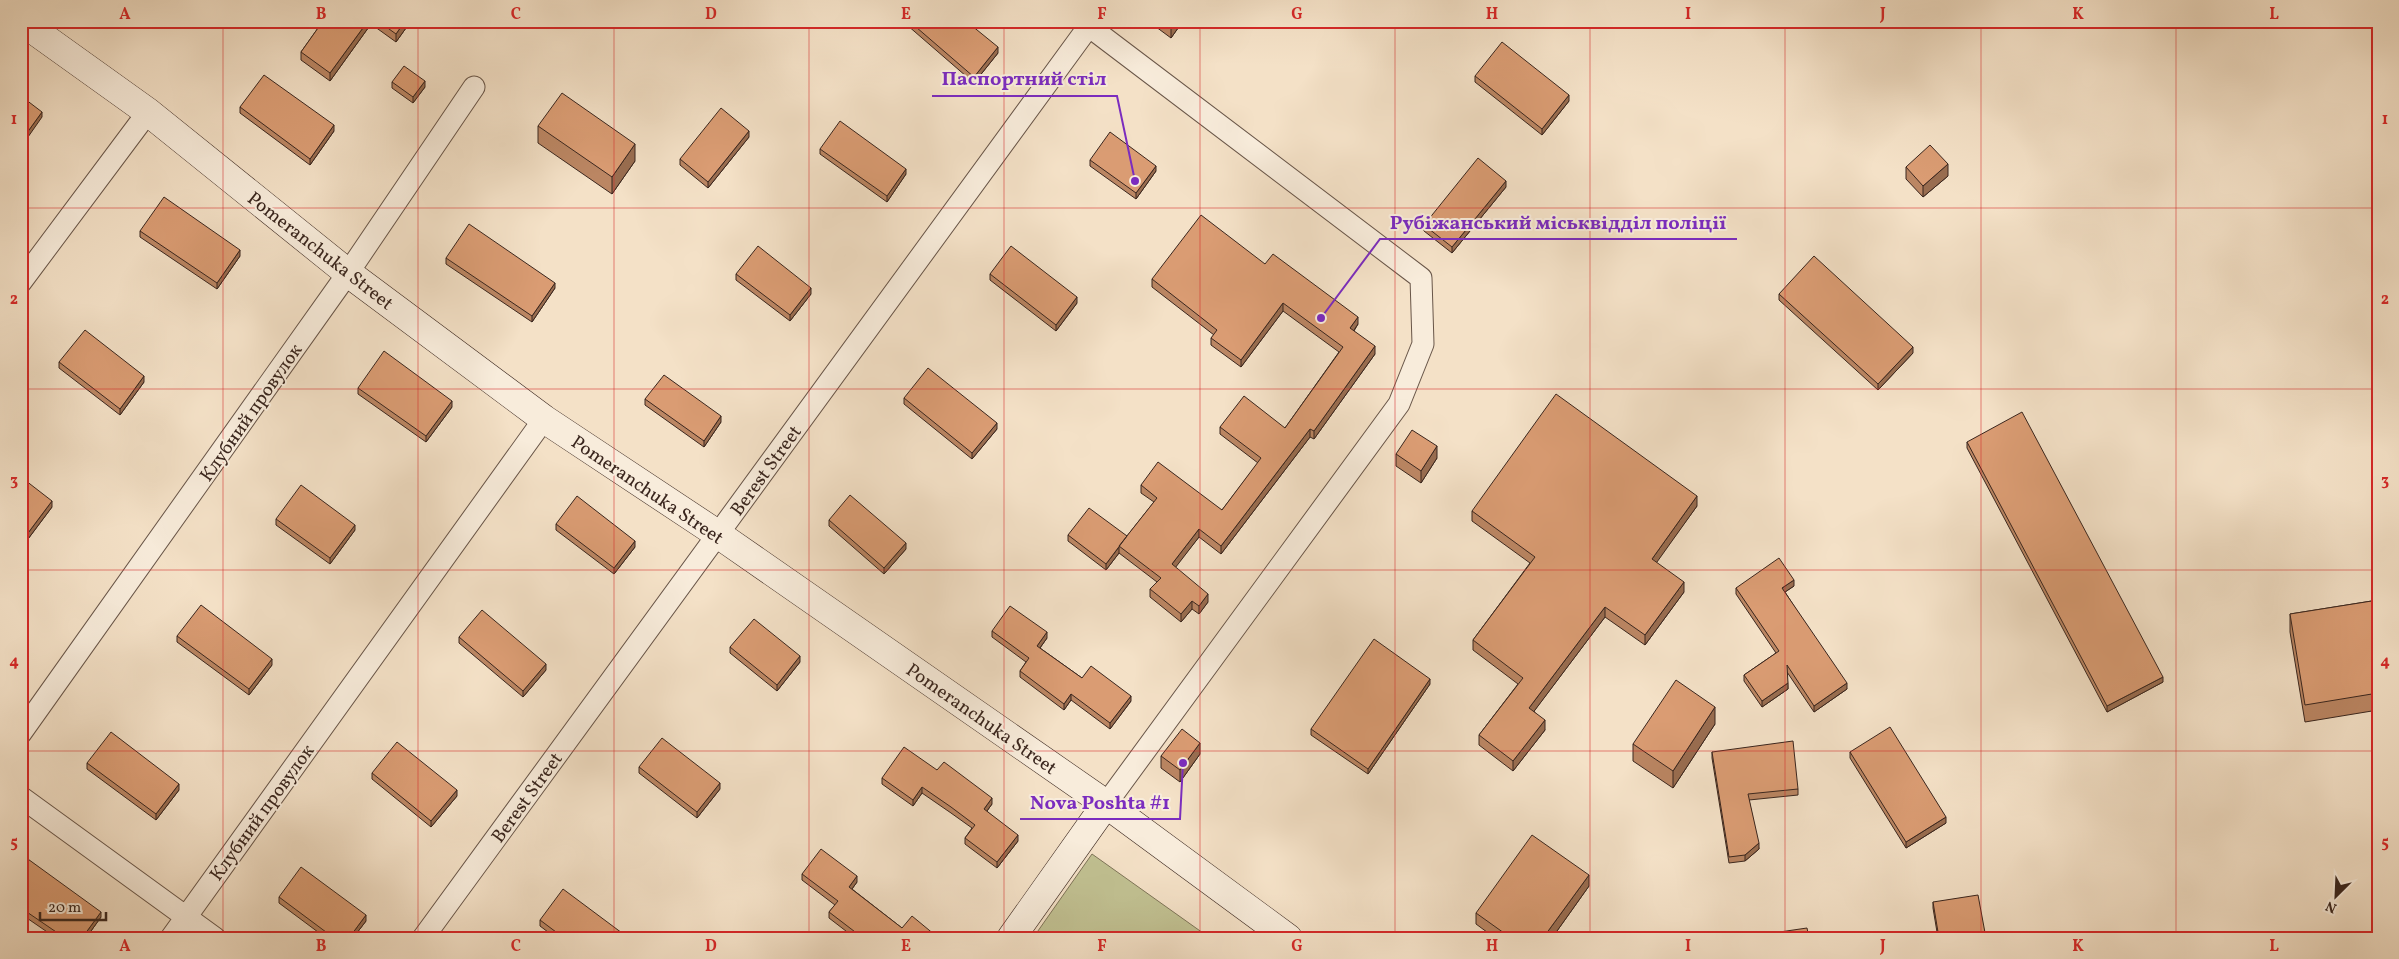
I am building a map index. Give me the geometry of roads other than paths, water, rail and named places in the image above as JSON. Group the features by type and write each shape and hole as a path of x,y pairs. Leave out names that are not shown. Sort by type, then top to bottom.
{"street":[{"name":"Pomeranchuka Street","path":"21,21 148,112 348,273 544,419 719,536 1106,804 1275,934"},
{"path":"1011,938 1106,804 1399,404 1423,344 1421,278 1086,24"},
{"name":"Berest Street","path":"423,938 719,536 1086,24"},
{"name":"Клубний провулок","path":"21,733 348,273 474,87"},
{"path":"21,282 148,112"},
{"name":"Клубний провулок","path":"171,938 544,419"},
{"path":"21,797 215,938"}],"place":[{"name":"Паспортний стіл","path":"1135,181"},
{"name":"Рубіжанський міськвідділ поліції","path":"1321,318"},
{"name":"Nova Poshta #1","path":"1183,763"}]}
